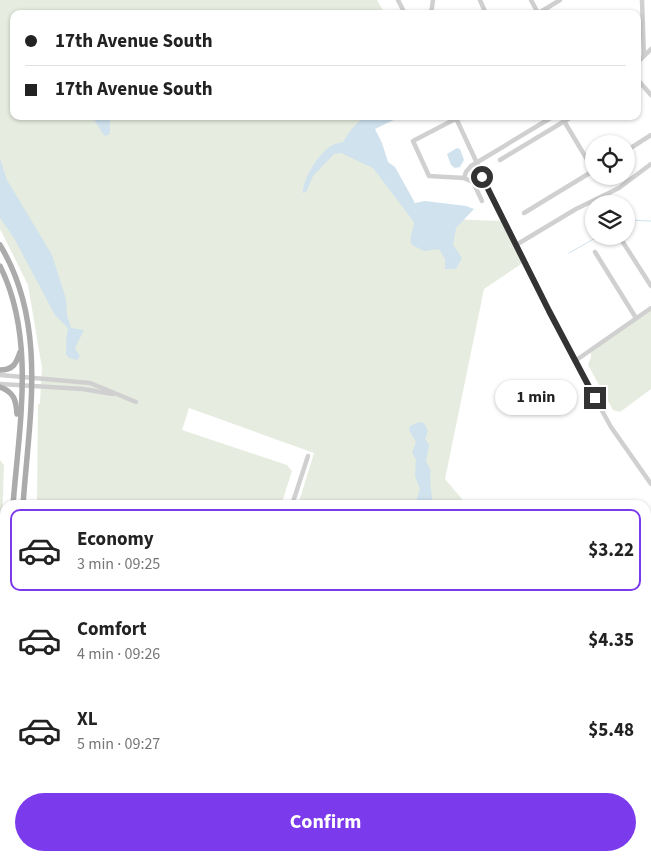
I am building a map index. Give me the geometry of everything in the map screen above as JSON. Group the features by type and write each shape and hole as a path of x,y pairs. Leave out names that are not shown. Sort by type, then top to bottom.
{"main road":[{"path":"0,245 16,278 26,308 32,346 32,387 23,500"},
{"path":"0,266 13,297 22,348 22,386 13,500"},
{"path":"0,370 8,370 14,366 22,348"},
{"path":"0,386 14,396 19,427"}],"street":[{"path":"544,10 560,0"},
{"path":"642,0 644,56"},
{"path":"641,59 651,49"},
{"path":"641,83 651,95"},
{"path":"453,120 413,142 429,176 464,178 473,182 482,201"},
{"path":"459,120 476,163 575,360 611,427 651,484"},
{"path":"464,178 466,172 476,163 547,120"},
{"path":"500,160 567,120"},
{"path":"564,122 585,157"},
{"path":"635,145 651,135"},
{"path":"516,245 576,209 619,188 651,164"},
{"path":"524,212 585,176"},
{"path":"625,245 651,286"},
{"path":"595,252 636,318"},
{"path":"575,360 651,308"},
{"path":"0,375 90,383 136,402"},
{"path":"0,386 91,390 117,394"},
{"path":"294,500 308,456"}],"shaded area":[{"path":"0,0 377,0 383,10 10,10 10,120 373,120 362,126 414,218 504,221 524,262 484,289 445,479 463,500 300,500 314,453 189,408 182,430 287,465 292,471 283,500 37,500 38,405 40,403 42,368 28,285 0,229"},
{"path":"651,307 651,389 620,412 613,410 588,365 591,349"},
{"path":"0,460 4,465 3,500 0,500"}],"water":[{"path":"94,120 110,120 110,134 105,136"},
{"path":"360,120 394,120 375,129 388,162 395,167 415,203 425,201 466,206 474,209 456,228 453,245 462,258 456,269 445,269 445,259 439,249 424,251 412,245 411,239 414,222 373,168 341,153 334,154 313,176 306,192 303,193 309,173 318,158 330,147 343,142"},
{"path":"457,148 460,149 464,160 460,167 455,168 451,165 447,154"},
{"path":"0,159 7,180 52,255 66,299 67,315 71,328 84,330 75,348 80,356 77,360 69,358 66,354 68,328 55,315 14,238 0,218"},
{"path":"419,422 424,423 428,431 425,439 429,445 426,461 431,471 432,500 417,500 420,489 415,476 416,459 412,453 416,442 409,430 410,426"}],"waterway":[{"path":"635,220 651,221"},
{"path":"569,253 585,244"}],"route":[{"path":"482,177 595,398"}]}
